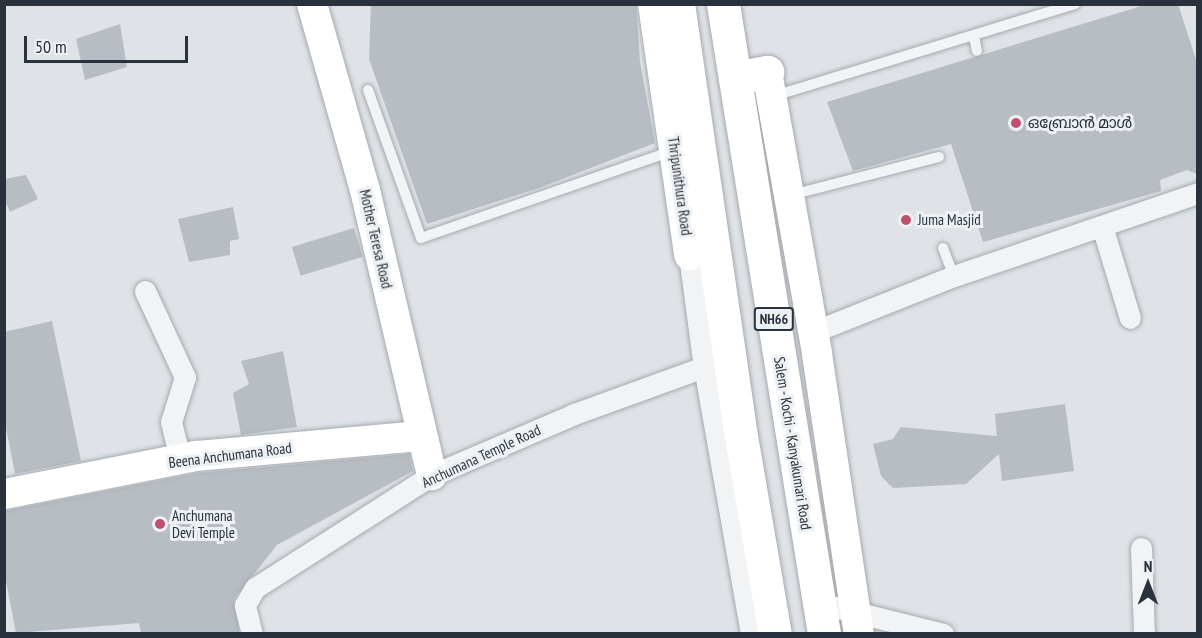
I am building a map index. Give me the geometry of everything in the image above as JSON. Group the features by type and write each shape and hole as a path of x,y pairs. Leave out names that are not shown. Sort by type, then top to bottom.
{"highway":[{"path":"678,4 701,253 775,633"},
{"name":"Salem - Kochi - Kanyakumari Road","path":"723,4 821,618"},
{"path":"735,78 769,84"}],"street":[{"name":"Mother Teresa Road","path":"312,4 365,189 432,475"},
{"name":"Thripunithura Road","path":"653,4 675,150 701,253 704,367 751,633"},
{"path":"769,84 813,332 857,622"},
{"path":"813,332 954,276 1197,193"},
{"path":"1102,226 1130,318"},
{"path":"145,291 185,377 171,422 180,459"},
{"name":"Anchumana Temple Road","path":"252,633 245,605 255,588 432,475 574,414 704,367"},
{"name":"Beena Anchumana Road","path":"4,494 180,459 422,436"},
{"path":"1141,548 1144,633"},
{"path":"821,618 943,633"}],"lane":[{"path":"769,84 974,37 1075,4"},
{"path":"974,37 977,51"},
{"path":"368,90 421,238 675,150"},
{"path":"789,195 939,157"},
{"path":"943,248 954,276"}],"building":[{"path":"371,4 636,4 640,62 655,143 539,188 427,224 369,59"},
{"name":"ഒബ്രോൻ മാൾ","path":"1148,4 1178,4 1197,63 1197,174 1187,170 1160,180 1161,191 983,242 951,144 853,171 827,102"},
{"path":"120,24 127,67 85,80 76,39"},
{"path":"26,175 38,199 10,212 4,198 4,179"},
{"path":"233,207 239,239 230,241 230,255 189,262 178,219"},
{"path":"354,228 363,257 301,276 292,247"},
{"path":"52,321 81,461 15,474 4,417 4,332"},
{"path":"283,351 297,427 241,435 233,393 249,384 241,361"},
{"path":"1065,404 1074,471 1002,481 999,454 966,484 893,488 881,476 873,444 893,439 901,427 997,436 995,414"},
{"name":"Anchumana Devi Temple","path":"409,454 413,471 277,545 234,599 239,633 141,633 139,623 16,633 4,571 4,511 198,473"}],"place":[{"name":"ഒബ്രോൻ മാൾ","path":"1016,123"},
{"name":"Juma Masjid","path":"906,220"},
{"name":"Anchumana Devi Temple","path":"160,524"}]}
